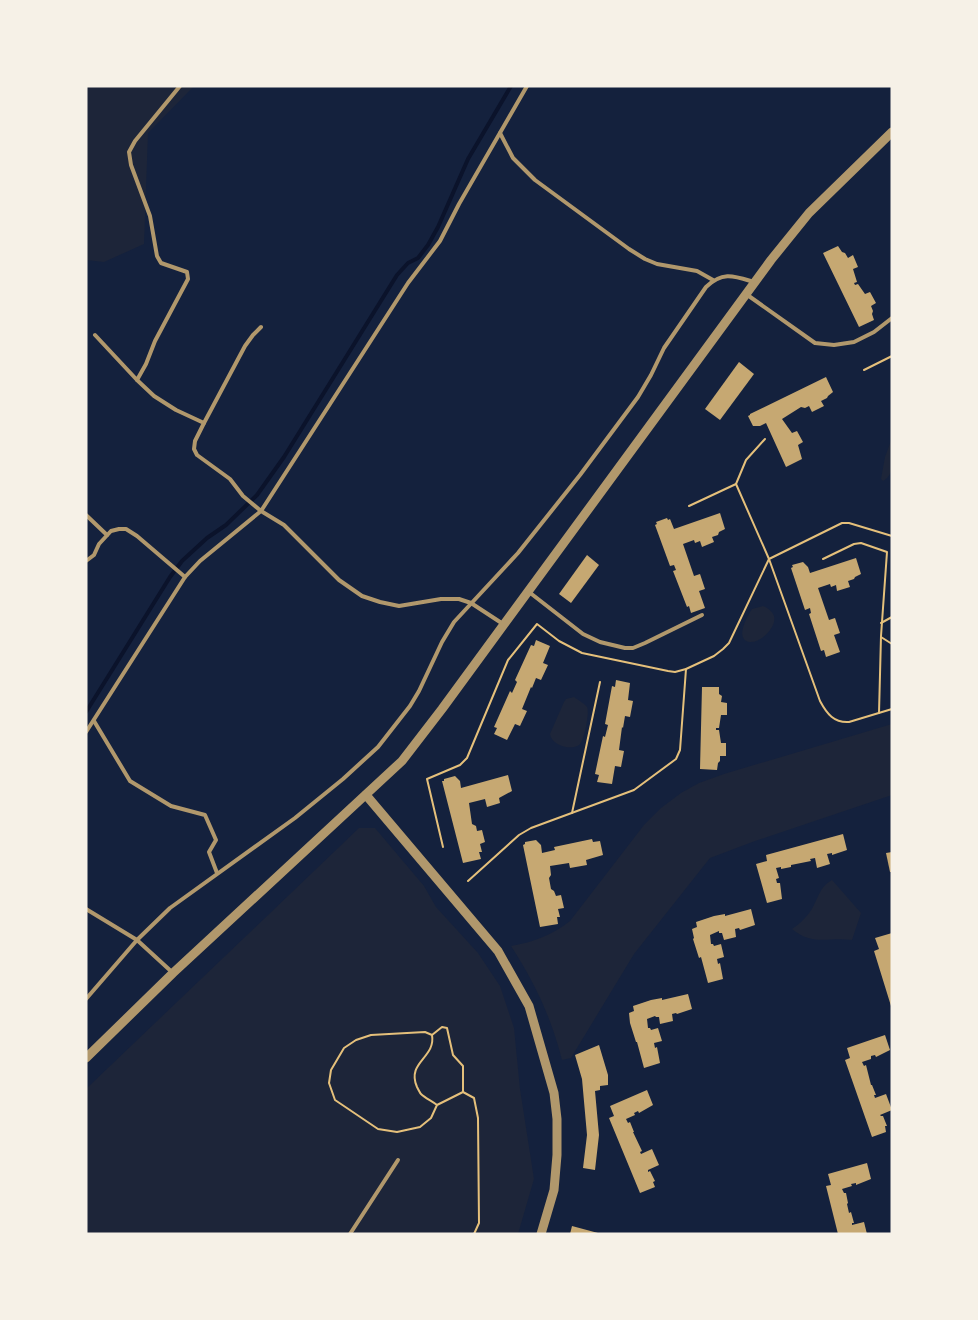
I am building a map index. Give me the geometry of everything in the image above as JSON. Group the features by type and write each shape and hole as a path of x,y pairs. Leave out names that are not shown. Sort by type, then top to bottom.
{"street":[{"path":"86,1058 173,973 402,761 755,282 809,213 892,132"},
{"path":"366,795 402,752 500,622 527,591"},
{"path":"366,795 498,951 529,1006 554,1093 557,1119 557,1155 554,1190 541,1234"}],"lane":[{"path":"137,380 155,341 188,279 187,272 161,263 157,256 150,216 131,165 129,152 135,140 180,86"},
{"path":"86,732 185,577 200,561 261,511 408,283 440,241 459,204 527,86"},
{"path":"500,133 513,158 535,180 645,259 657,264 697,271 714,280"},
{"path":"86,999 137,940 170,908 295,818 343,780 378,747 410,706 426,678 446,633 518,553 586,467 638,397 664,348 706,287 714,280 726,276 755,282"},
{"path":"746,294 815,343 834,345 854,342 874,332 892,318"},
{"path":"261,327 245,346 195,441 194,449 197,455 230,479 243,496 261,511 284,525 339,580 362,596 399,606 441,599 459,599 471,603 500,622"},
{"path":"95,335 154,396 176,410 204,423"},
{"path":"86,516 107,536"},
{"path":"86,561 94,555 99,544 111,531 126,530 137,536 185,577"},
{"path":"527,591 583,634 600,642 624,648 633,648 645,643 702,615"},
{"path":"94,720 130,781 170,806 205,815 216,840 209,852 217,873"},
{"path":"86,908 137,940 173,973"},
{"path":"350,1234 398,1160"}],"path":[{"path":"864,370 892,356"},
{"path":"689,506 736,484 746,460 765,439"},
{"path":"736,484 769,559 802,652 825,709 835,720 842,722 849,722 892,709"},
{"path":"443,847 427,779 460,765 467,758 508,660 537,624 559,641 582,653 675,672 714,656 729,643 769,559 842,523 849,523 892,536"},
{"path":"823,559 854,544 861,543 888,552 880,636 879,713"},
{"path":"881,622 892,617"},
{"path":"880,636 892,644"},
{"path":"468,881 519,836 531,828 634,790 676,758 680,750 686,669"},
{"path":"572,813 600,682"},
{"path":"432,1035 442,1027 447,1028 453,1055 463,1066 463,1092"},
{"path":"432,1035 425,1032 371,1036 356,1040 344,1048 331,1070 329,1083 335,1100 378,1129 397,1132 420,1127 431,1118 437,1105 463,1092"},
{"path":"432,1035 433,1042 431,1048 417,1065 413,1079 420,1094 437,1105"},
{"path":"463,1092 474,1098 478,1118 478,1223 474,1234"}],"shaded area":[{"path":"86,86 194,86 148,133 144,244 104,262 86,260"},
{"path":"892,438 892,468 887,478 883,481 881,479 885,457"},
{"path":"763,606 770,610 774,616 771,629 759,640 750,642 745,640 742,633 747,617 752,609"},
{"path":"574,697 587,707 587,720 581,743 575,747 567,747 554,741 550,734 564,702 566,699"},
{"path":"892,724 892,795 710,858 634,954 571,1058 562,1060 553,1029 541,1001 528,973 511,946 542,937 570,921 644,825 661,808 681,793 699,783 724,774"},
{"path":"359,828 375,828 424,886 436,907 478,953 500,986 514,1028 520,1089 534,1179 518,1234 86,1234 86,1089"},
{"path":"832,880 861,913 852,940 821,940 799,934 792,929 812,909 823,888"}],"building":[{"path":"838,246 848,258 853,255 858,267 853,269 857,282 854,283 855,285 858,284 865,294 870,292 876,303 871,306 874,320 859,327 823,253"},
{"path":"739,362 754,374 720,420 705,409"},
{"path":"826,377 833,392 821,401 824,406 812,412 809,406 801,407 782,419 792,433 797,431 803,442 798,445 802,459 786,467 766,423 760,426 753,426 748,416"},
{"path":"720,513 725,529 712,537 714,542 702,547 700,541 695,543 694,540 683,544 694,576 700,574 705,589 699,591 705,608 691,613 673,571 676,570 674,565 670,566 655,525 657,524 656,522 667,518 668,520 670,519 674,529"},
{"path":"587,555 599,565 571,603 559,594"},
{"path":"856,558 861,574 848,581 850,587 837,591 836,585 831,587 830,584 818,588 829,620 835,618 840,633 834,635 840,652 826,657 824,650 821,651 809,614 811,613 810,608 805,610 791,568 793,567 792,565 803,562 808,567 810,573"},
{"path":"536,640 550,646 543,663 548,665 541,680 536,678 531,687 522,709 527,711 520,726 515,724 507,740 494,734 497,728 494,727 510,691 512,693 517,682 515,680 531,645 534,646"},
{"path":"616,680 630,683 628,700 633,701 630,717 625,716 622,727 619,750 624,751 621,767 615,766 612,784 597,782 599,775 595,774 603,736 605,737 608,725 605,724 612,686 615,687"},
{"path":"702,687 719,687 719,694 722,696 721,702 727,703 727,715 721,715 719,728 716,728 716,730 719,730 721,743 726,743 726,756 720,756 717,770 700,769"},
{"path":"508,775 512,791 499,798 500,803 487,807 485,799 469,803 472,824 476,826 477,831 482,830 485,842 480,844 482,852 479,852 481,859 463,863 442,781 455,776 460,781 461,788"},
{"path":"843,834 847,850 832,855 832,853 827,854 830,864 817,868 815,858 810,859 811,861 791,865 791,867 776,868 779,878 776,879 777,883 780,883 782,899 767,903 756,864 767,861 766,855"},
{"path":"592,839 593,842 600,841 603,855 586,860 587,865 570,868 569,863 550,866 551,875 549,878 551,889 556,896 561,895 564,908 558,909 560,917 557,917 558,924 540,927 523,845 525,842 536,840 541,845 542,853 555,850 554,847"},
{"path":"892,852 892,872 890,872 886,853"},
{"path":"751,909 755,925 740,930 739,928 735,929 736,937 724,940 722,933 719,933 719,931 710,935 711,944 714,946 721,944 724,957 717,959 718,964 720,963 723,979 708,983 701,957 699,958 693,939 692,929 697,927 696,922 714,916 725,914 725,916"},
{"path":"892,933 891,1006 874,951 879,949 875,938"},
{"path":"688,994 692,1009 672,1014 673,1021 660,1024 659,1017 655,1016 647,1019 648,1028 651,1030 658,1028 662,1041 654,1043 655,1048 657,1047 660,1063 644,1068 630,1023 629,1013 634,1011 633,1006 651,1000 662,998 662,1000"},
{"path":"885,1035 890,1050 876,1057 875,1055 871,1056 871,1059 862,1062 864,1066 866,1065 871,1085 876,1095 874,1095 875,1098 886,1094 892,1110 880,1115 883,1116 887,1126 885,1126 886,1132 872,1137 845,1060 850,1058 847,1048"},
{"path":"599,1045 608,1075 608,1085 600,1086 600,1090 595,1091 599,1135 595,1170 583,1168 587,1135 582,1079 575,1055"},
{"path":"647,1090 653,1105 639,1113 638,1111 634,1113 635,1115 626,1119 628,1123 630,1122 642,1151 640,1152 641,1154 652,1149 659,1165 648,1170 655,1181 653,1182 655,1187 640,1193 609,1118 614,1116 610,1106"},
{"path":"867,1163 871,1179 856,1185 856,1183 851,1184 852,1186 842,1189 846,1193 849,1213 851,1212 854,1223 852,1225 864,1222 867,1234 838,1234 826,1186 831,1185 828,1174"},
{"path":"572,1226 598,1233 598,1234 570,1234"}],"waterway":[{"path":"86,712 170,577 182,561 207,538 226,525 257,495 284,457 397,275 408,263 418,258 428,245 468,159 511,86"}]}
